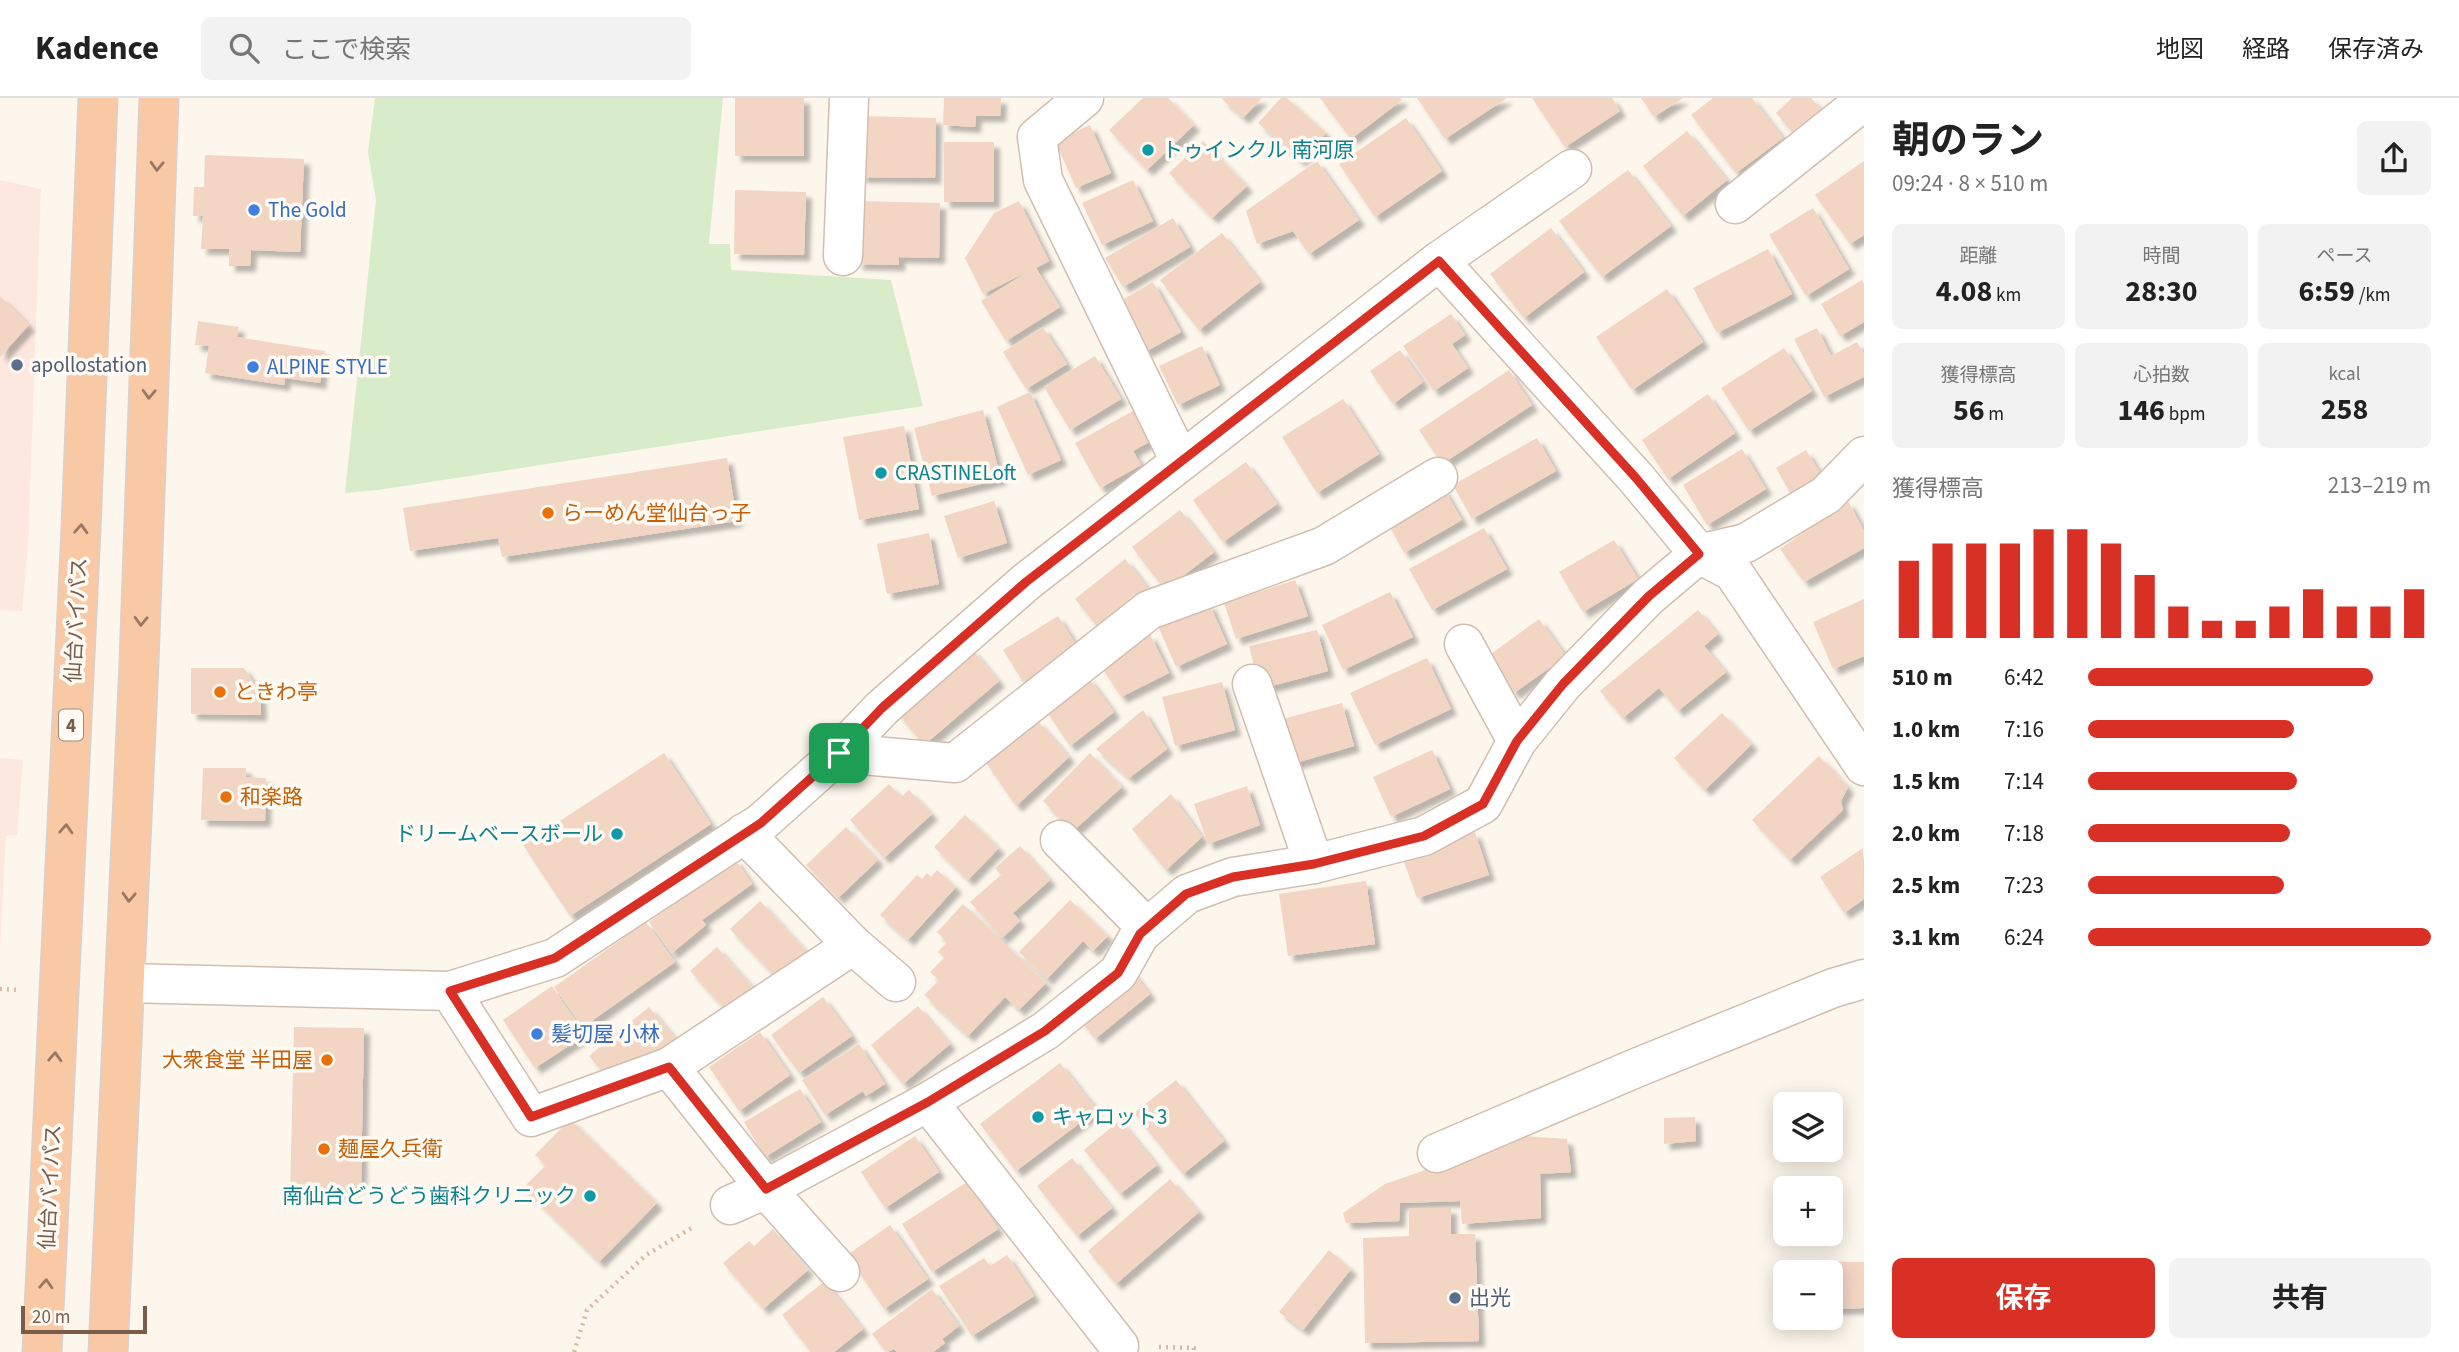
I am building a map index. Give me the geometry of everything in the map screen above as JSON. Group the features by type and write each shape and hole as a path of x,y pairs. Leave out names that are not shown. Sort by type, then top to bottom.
{"highway":[{"name":"仙台バイパス","path":"42,1352 98,98"},
{"path":"108,1352 139,663 159,98"}],"street":[{"path":"843,256 849,98"},
{"path":"1084,98 1037,137 1043,180 1180,461"},
{"path":"1735,204 1864,101"},
{"path":"125,983 450,991 555,958 761,823 839,753 882,708 1026,582 1439,261 1572,169"},
{"path":"1439,261 1636,478 1699,554 1733,572 1864,766"},
{"path":"730,1205 766,1189 928,1102 1045,1031 1118,973 1140,934 1186,894 1233,877 1314,864 1424,836 1483,804 1517,741 1563,684 1649,596 1699,554 1745,543 1826,495 1864,456"},
{"path":"839,753 956,763 1149,610 1324,547 1438,477"},
{"path":"1464,644 1517,741"},
{"path":"1252,684 1314,864"},
{"path":"744,833 853,945 896,982"},
{"path":"1060,840 1147,928"},
{"path":"450,991 531,1117 669,1067 853,945"},
{"path":"1437,1153 1661,1058 1833,988 1864,979"},
{"path":"669,1067 766,1189 840,1272"},
{"path":"928,1102 1119,1346"}],"path":[{"path":"0,989 26,991"},
{"path":"575,1352 587,1310 646,1255 730,1205"}],"shaded area":[{"name":"apollostation","path":"0,180 41,189 28,546 22,611 0,610"},
{"path":"0,758 23,760 17,835 6,836 0,947"}],"green space":[{"path":"375,98 723,98 709,244 730,244 731,270 891,280 923,406 345,493 376,200 368,152"}],"building":[{"path":"735,98 804,98 804,156 735,156"},
{"path":"944,98 1001,98 1000,116 976,116 975,127 943,125"},
{"name":"トゥインクル 南河原","path":"1143,98 1168,98 1194,125 1147,170 1109,130"},
{"path":"1221,98 1262,98 1243,118"},
{"path":"1281,98 1287,98 1326,133 1300,161 1258,123"},
{"path":"1320,98 1400,98 1402,100 1351,139"},
{"path":"1417,98 1507,98 1445,139"},
{"path":"1532,98 1612,98 1620,111 1565,147"},
{"path":"1641,98 1683,98 1654,117"},
{"path":"1713,98 1752,98 1783,138 1736,173 1691,115"},
{"path":"1792,98 1811,98 1826,115 1798,139 1776,113"},
{"path":"862,116 936,118 935,178 860,177"},
{"path":"1406,118 1442,171 1375,217 1339,164"},
{"path":"1090,125 1111,173 1076,188 1055,141"},
{"path":"1687,131 1727,180 1683,216 1643,166"},
{"path":"1203,141 1247,186 1212,218 1169,173"},
{"path":"944,142 994,142 994,202 944,202"},
{"path":"205,155 304,159 300,252 251,250 250,266 229,266 229,249 201,249 203,216 193,216 194,187 204,187"},
{"path":"1317,161 1359,220 1309,254 1293,231 1257,244 1246,211"},
{"path":"1864,161 1864,235 1850,244 1815,195"},
{"path":"1628,170 1671,226 1602,277 1559,221"},
{"path":"1133,180 1153,221 1102,245 1082,203"},
{"path":"735,190 806,192 804,255 734,254"},
{"path":"859,201 940,203 939,258 899,257 899,265 857,264"},
{"path":"1019,201 1049,261 1036,268 1060,307 1006,341 981,301 1029,271 983,294 965,258 994,213"},
{"path":"1813,208 1849,269 1806,296 1769,235"},
{"path":"1173,218 1190,247 1123,287 1105,258"},
{"path":"1551,228 1584,272 1524,318 1490,274"},
{"path":"1222,233 1260,282 1199,330 1160,280"},
{"path":"1768,249 1792,294 1717,333 1693,288"},
{"path":"1862,280 1864,322 1840,336 1821,304"},
{"path":"1153,282 1181,332 1145,352 1117,303"},
{"path":"1667,289 1703,342 1632,390 1596,337"},
{"path":"0,296 29,325 0,357"},
{"path":"1451,314 1465,335 1452,344 1468,368 1434,391 1403,346"},
{"path":"198,321 239,327 237,337 325,351 320,383 285,378 284,385 205,373 209,346 195,345"},
{"path":"1043,327 1067,364 1026,389 1003,352"},
{"path":"1817,328 1831,356 1857,342 1864,354 1864,377 1824,397 1794,339"},
{"path":"1202,346 1220,385 1178,405 1159,366"},
{"path":"1784,348 1812,391 1749,431 1721,388"},
{"path":"1400,350 1423,382 1393,404 1370,371"},
{"path":"1095,356 1121,399 1070,430 1044,387"},
{"path":"1509,370 1532,405 1442,464 1419,430"},
{"path":"1030,392 1061,460 1028,475 997,407"},
{"path":"1708,394 1735,433 1668,479 1642,440"},
{"path":"1343,399 1379,454 1317,493 1282,437"},
{"path":"983,410 1001,479 932,496 914,428"},
{"path":"1133,411 1149,442 1133,451 1141,465 1100,488 1075,443"},
{"name":"CRASTINELoft","path":"904,426 919,509 859,520 843,437"},
{"path":"1537,438 1556,471 1472,519 1453,485"},
{"path":"1742,449 1766,489 1707,525 1683,485"},
{"path":"1806,450 1823,478 1792,496 1776,468"},
{"path":"727,458 737,521 502,557 498,538 410,551 403,508"},
{"path":"1246,462 1277,504 1223,542 1193,500"},
{"path":"1443,488 1462,520 1404,553 1386,520"},
{"path":"994,501 1007,543 958,558 944,516"},
{"path":"1848,501 1864,531 1864,548 1804,582 1780,549"},
{"path":"1180,510 1214,552 1165,590 1132,547"},
{"path":"1484,528 1507,569 1432,610 1409,569"},
{"path":"929,533 939,584 887,594 877,544"},
{"path":"1614,540 1638,579 1583,612 1559,572"},
{"path":"1125,559 1151,592 1101,631 1075,599"},
{"path":"1295,580 1308,616 1236,639 1224,603"},
{"path":"1390,592 1413,637 1343,670 1322,625"},
{"path":"1864,599 1864,656 1833,669 1813,622"},
{"path":"1209,603 1227,644 1176,667 1158,626"},
{"path":"1698,610 1718,634 1704,646 1726,672 1678,711 1659,688 1623,718 1600,691"},
{"path":"1058,616 1078,648 1023,682 1003,650"},
{"path":"1539,619 1566,656 1514,693 1487,657"},
{"path":"1317,630 1328,671 1260,689 1249,646"},
{"path":"1150,634 1169,673 1121,697 1100,665"},
{"path":"972,649 999,681 924,745 897,713"},
{"path":"1427,658 1451,709 1375,745 1350,693"},
{"path":"191,668 244,668 260,693 261,715 191,714"},
{"path":"1088,677 1114,712 1070,746 1045,709"},
{"path":"1222,682 1235,730 1175,746 1162,697"},
{"path":"1342,703 1354,746 1292,764 1279,720"},
{"path":"1143,710 1167,749 1129,778 1096,749"},
{"path":"1722,713 1752,744 1705,790 1674,758"},
{"path":"1038,721 1069,757 1016,806 986,763"},
{"path":"1432,750 1450,789 1391,817 1373,777"},
{"name":"ドリームベースボール","path":"664,753 711,824 570,916 523,845"},
{"path":"1090,753 1122,787 1072,832 1043,801"},
{"path":"1819,756 1848,787 1841,801 1843,810 1790,860 1752,820"},
{"path":"203,768 246,768 246,777 266,778 265,821 201,820"},
{"path":"889,784 901,797 909,790 932,814 884,858 850,820"},
{"path":"1247,786 1260,825 1208,844 1194,804"},
{"path":"1171,794 1202,837 1166,870 1132,829"},
{"path":"965,815 999,848 968,880 934,847"},
{"path":"846,827 878,860 838,898 806,865"},
{"path":"1475,832 1489,875 1417,898 1402,856"},
{"path":"1020,846 1050,880 1013,913 1020,921 1002,938 970,902 1001,875 995,868"},
{"path":"1863,848 1864,899 1844,913 1820,877"},
{"path":"735,859 752,884 702,920 706,925 672,953 649,922"},
{"path":"937,870 956,887 908,940 880,915 917,875 922,879 927,873 931,877"},
{"path":"1366,881 1375,944 1288,956 1279,894"},
{"path":"1070,900 1108,936 1093,951 1083,941 1047,979 1019,952"},
{"path":"760,901 806,951 776,978 730,929"},
{"path":"963,904 1046,983 1019,1010 1005,997 968,1036 924,995 939,980 930,972 944,958 938,952 947,942 937,932"},
{"path":"646,922 675,962 593,1020 597,1026 587,1033 554,987"},
{"path":"717,947 753,988 727,1012 690,971"},
{"path":"1132,971 1150,994 1095,1039 1077,1016"},
{"path":"552,986 585,1035 535,1068 503,1020"},
{"path":"823,997 852,1036 799,1073 771,1035"},
{"path":"918,1006 950,1044 903,1084 871,1045"},
{"path":"649,1007 677,1040 650,1062 607,1078 589,1056"},
{"path":"294,1027 364,1028 361,1185 333,1196 290,1196"},
{"path":"760,1032 790,1075 739,1111 709,1067"},
{"path":"859,1044 885,1084 866,1096 863,1091 825,1115 802,1080"},
{"name":"キャロット3","path":"1060,1063 1097,1110 1016,1171 980,1124"},
{"path":"1176,1080 1224,1141 1183,1174 1134,1113"},
{"path":"800,1089 821,1122 765,1157 744,1122"},
{"path":"1695,1117 1696,1141 1664,1144 1664,1118"},
{"name":"南仙台どうどう歯科クリニック","path":"570,1119 657,1203 599,1262 523,1188 546,1165 535,1155"},
{"path":"1120,1120 1157,1165 1120,1194 1084,1150"},
{"path":"915,1136 939,1172 885,1208 861,1172"},
{"path":"1523,1136 1567,1139 1571,1172 1540,1174 1541,1218 1462,1224 1460,1201 1400,1203 1399,1221 1346,1223 1343,1213 1385,1184"},
{"path":"1072,1158 1112,1208 1077,1236 1037,1186"},
{"path":"1170,1179 1199,1212 1116,1284 1088,1251"},
{"path":"967,1182 998,1229 932,1272 902,1224"},
{"path":"1409,1208 1451,1208 1451,1234 1475,1234 1479,1341 1365,1343 1363,1238 1409,1236"},
{"path":"890,1225 928,1279 884,1309 847,1255"},
{"path":"773,1229 808,1270 763,1309 723,1263 749,1241 754,1246"},
{"path":"1329,1250 1351,1269 1303,1330 1279,1312"},
{"path":"1007,1255 1034,1296 972,1336 939,1286 984,1258 990,1266"},
{"path":"1843,1262 1864,1262 1864,1308 1843,1309"},
{"path":"825,1281 863,1329 834,1352 811,1352 782,1315"},
{"path":"932,1289 959,1326 942,1339 945,1343 933,1352 897,1352 894,1349 886,1352 872,1334"}],"place":[{"name":"トゥインクル 南河原","path":"1148,150"},
{"name":"The Gold","path":"254,210"},
{"name":"apollostation","path":"17,365"},
{"name":"ALPINE STYLE","path":"253,367"},
{"name":"CRASTINELoft","path":"881,473"},
{"name":"らーめん堂仙台っ子","path":"548,513"},
{"name":"ときわ亭","path":"220,692"},
{"name":"和楽路","path":"226,797"},
{"name":"ドリームベースボール","path":"617,834"},
{"name":"髪切屋 小林","path":"537,1034"},
{"name":"大衆食堂 半田屋","path":"327,1060"},
{"name":"キャロット3","path":"1038,1117"},
{"name":"麺屋久兵衛","path":"324,1149"},
{"name":"南仙台どうどう歯科クリニック","path":"590,1196"},
{"name":"出光","path":"1455,1298"}],"route":[{"path":"1439,261 1636,478 1699,554 1649,596 1563,684 1517,741 1483,804 1424,836 1314,864 1233,877 1186,894 1140,934 1118,973 1045,1031 928,1102 766,1189 669,1067 531,1117 450,991 555,958 761,823 839,753 882,708 1026,582 1439,261"}]}
